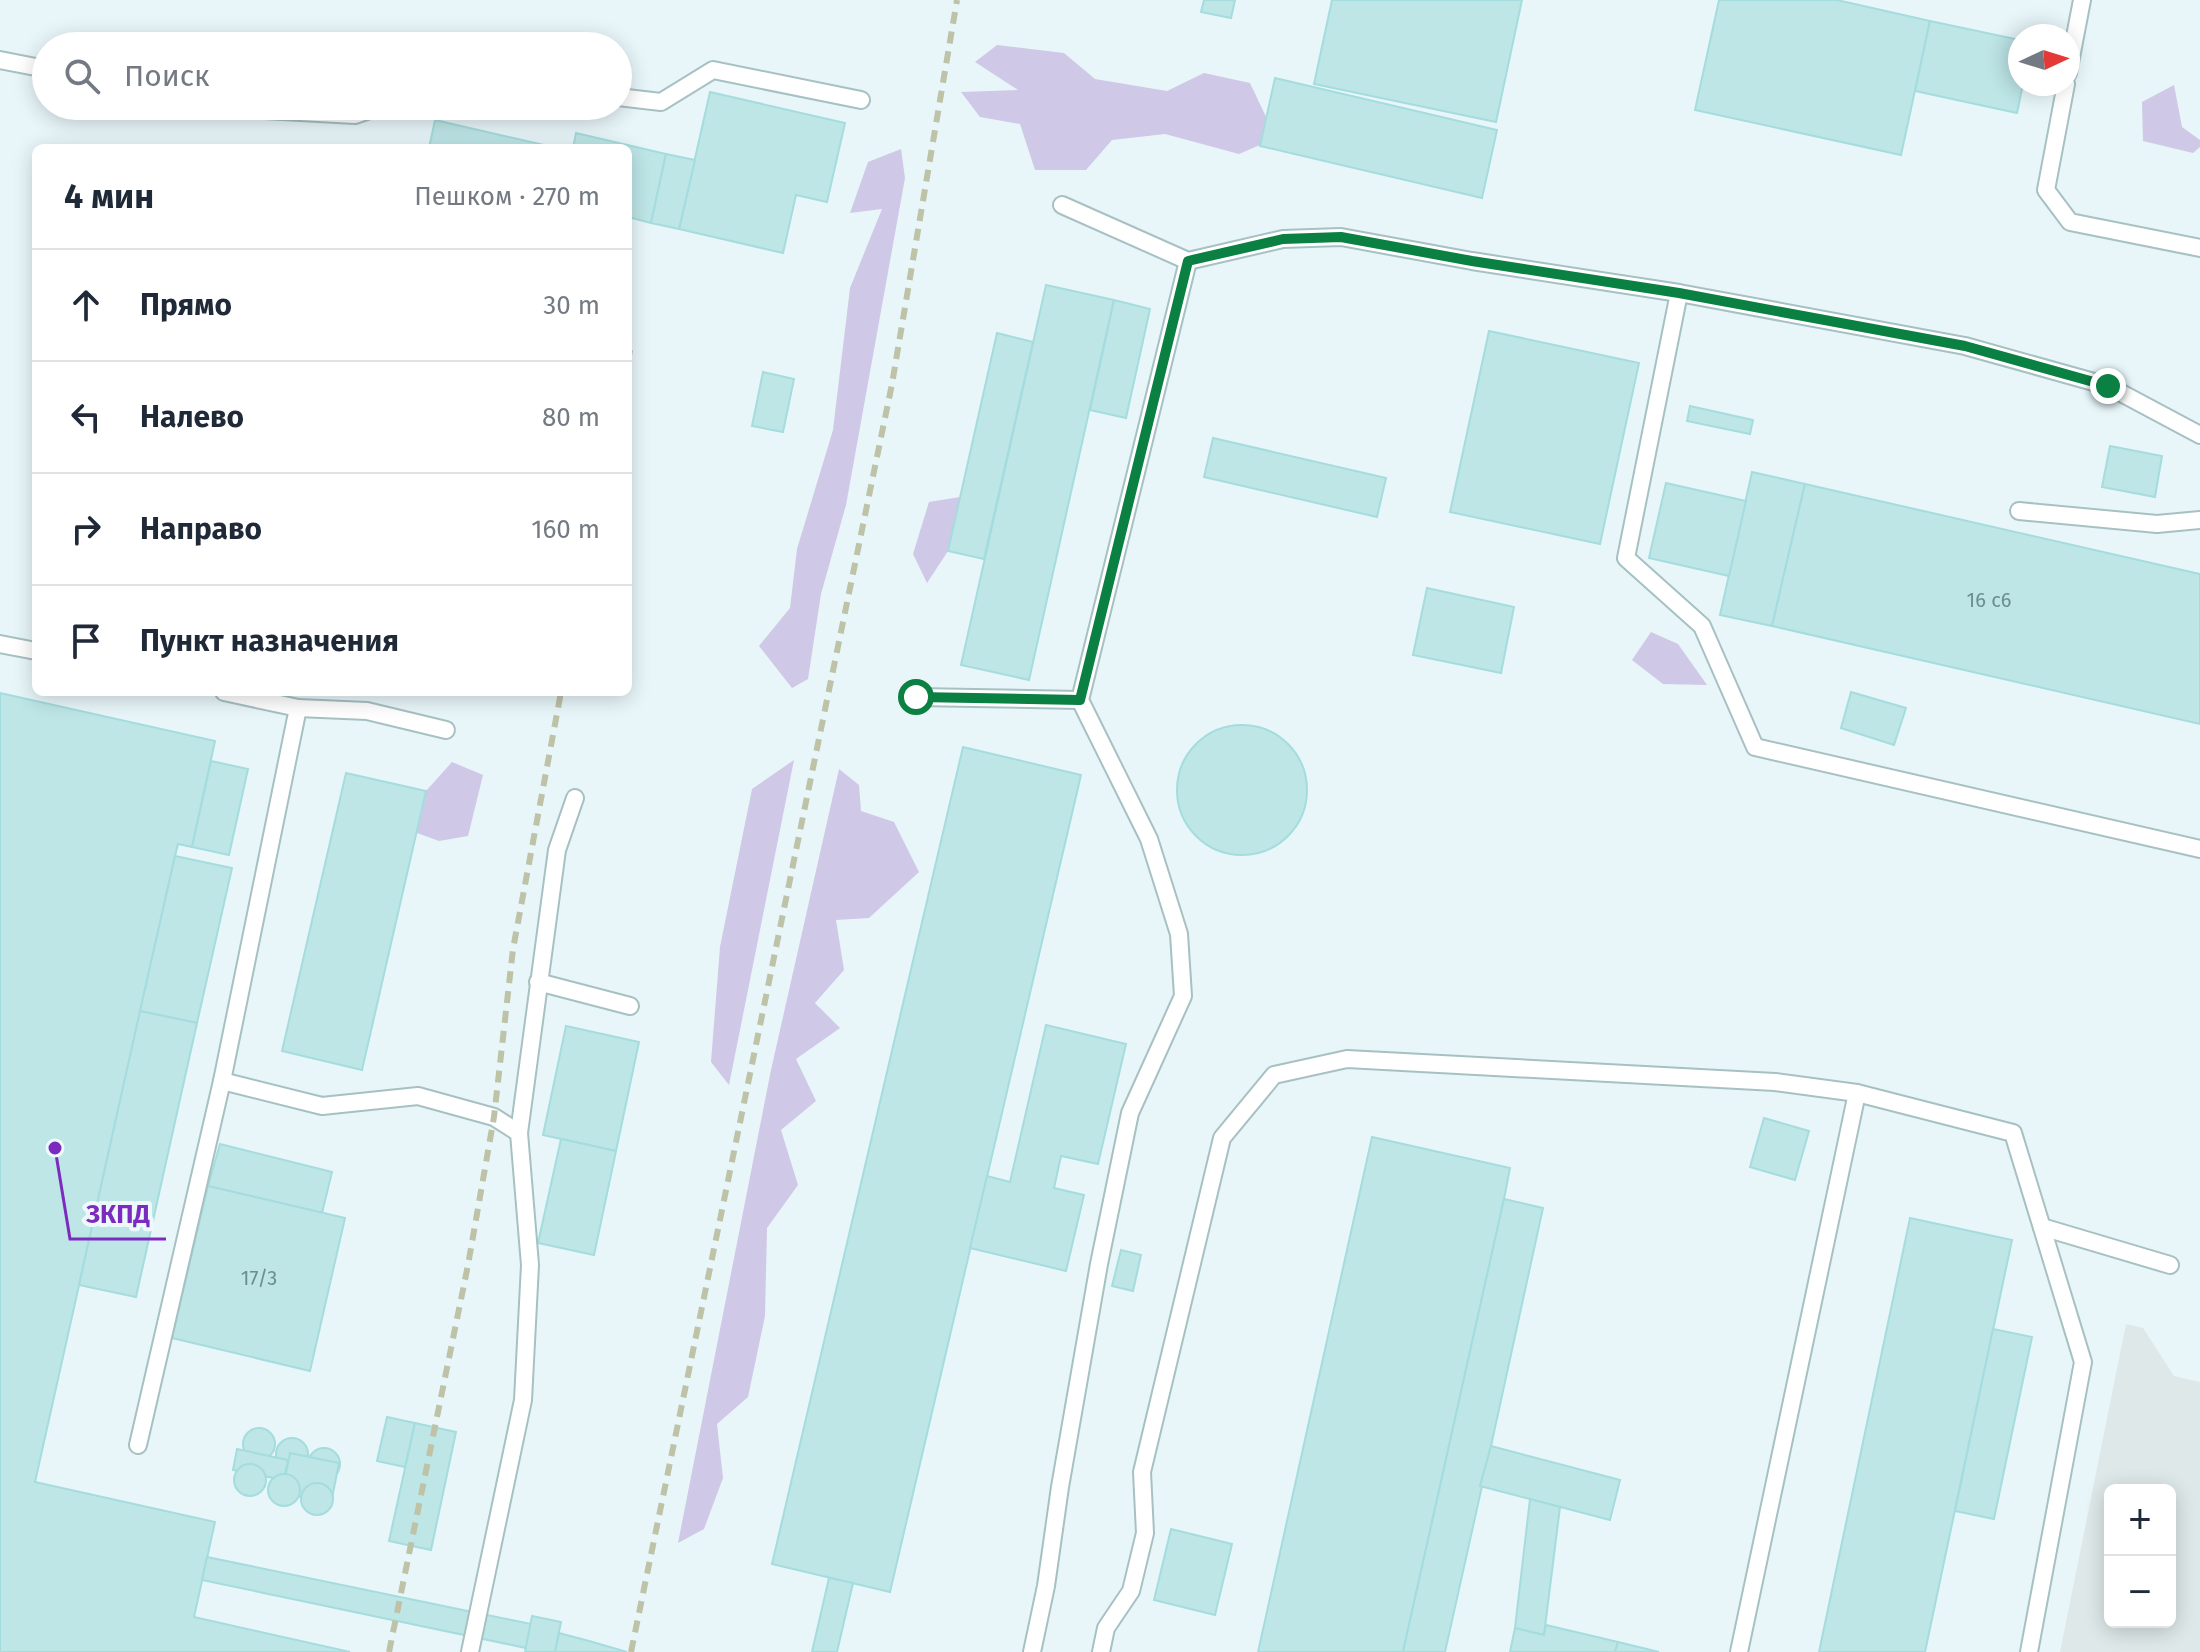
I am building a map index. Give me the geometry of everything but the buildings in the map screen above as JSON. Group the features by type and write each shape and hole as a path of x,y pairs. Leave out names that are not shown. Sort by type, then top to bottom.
{"lane":[{"path":"2077,24 2082,0"},
{"path":"0,60 32,66"},
{"path":"632,99 661,102 713,70 861,100"},
{"path":"2064,96 2046,190 2070,222 2200,248"},
{"path":"1062,205 1188,261 1283,239 1341,237 1679,293 1965,346 2108,386 2200,435"},
{"path":"1032,1652 1046,1586 1099,1264 1130,1113 1183,996 1179,934 1149,839 1080,700 1188,261"},
{"path":"1679,293 1626,558 1702,626 1755,747 2200,849"},
{"path":"2019,511 2157,524 2200,520"},
{"path":"0,644 32,650"},
{"path":"242,696 298,708 367,711 446,730"},
{"path":"916,697 1080,700"},
{"path":"138,1445 222,1081 298,708"},
{"path":"470,1652 523,1400 530,1265 519,1133 557,850 575,798"},
{"path":"538,982 630,1006"},
{"path":"1101,1652 1106,1628 1131,1591 1145,1533 1142,1472 1222,1138 1274,1075 1347,1059 1775,1082 1857,1093 2013,1133 2083,1362 2029,1652"},
{"path":"222,1081 322,1106 418,1096 494,1117 519,1133"},
{"path":"1739,1652 1857,1093"},
{"path":"2042,1227 2170,1265"}],"shaded area":[{"path":"997,45 1064,53 1095,79 1167,91 1204,73 1250,83 1276,138 1239,154 1165,134 1112,140 1086,170 1035,170 1020,124 980,117 961,92 1018,90 975,62"},
{"path":"2174,85 2182,127 2200,140 2200,147 2193,153 2143,141 2142,102"},
{"path":"901,149 905,178 846,505 821,594 808,679 792,688 759,646 790,608 797,549 833,430 850,288 882,209 850,213 868,162"},
{"path":"960,497 948,551 927,583 913,554 929,502"},
{"path":"1651,632 1678,644 1707,685 1663,684 1632,660"},
{"path":"794,760 729,1085 711,1062 720,947 752,789"},
{"path":"452,762 483,775 468,836 439,841 417,833 426,791"},
{"path":"839,769 859,785 861,811 894,822 919,872 869,918 836,920 844,970 815,1003 840,1028 796,1059 816,1101 781,1130 798,1185 767,1228 765,1316 748,1397 717,1424 723,1478 704,1529 678,1543 771,1070"},
{"path":"2126,1324 2143,1328 2174,1376 2200,1382 2200,1652 2060,1652"}],"railway":[{"path":"631,1652 892,384 957,0"},
{"path":"389,1652 468,1265 494,1117 513,949 560,696"}],"place":[{"name":"ЗКПД","path":"55,1148"}],"route":[{"path":"916,697 1080,700 1188,261 1283,239 1341,237 1679,293 1965,346 2108,386"}]}
